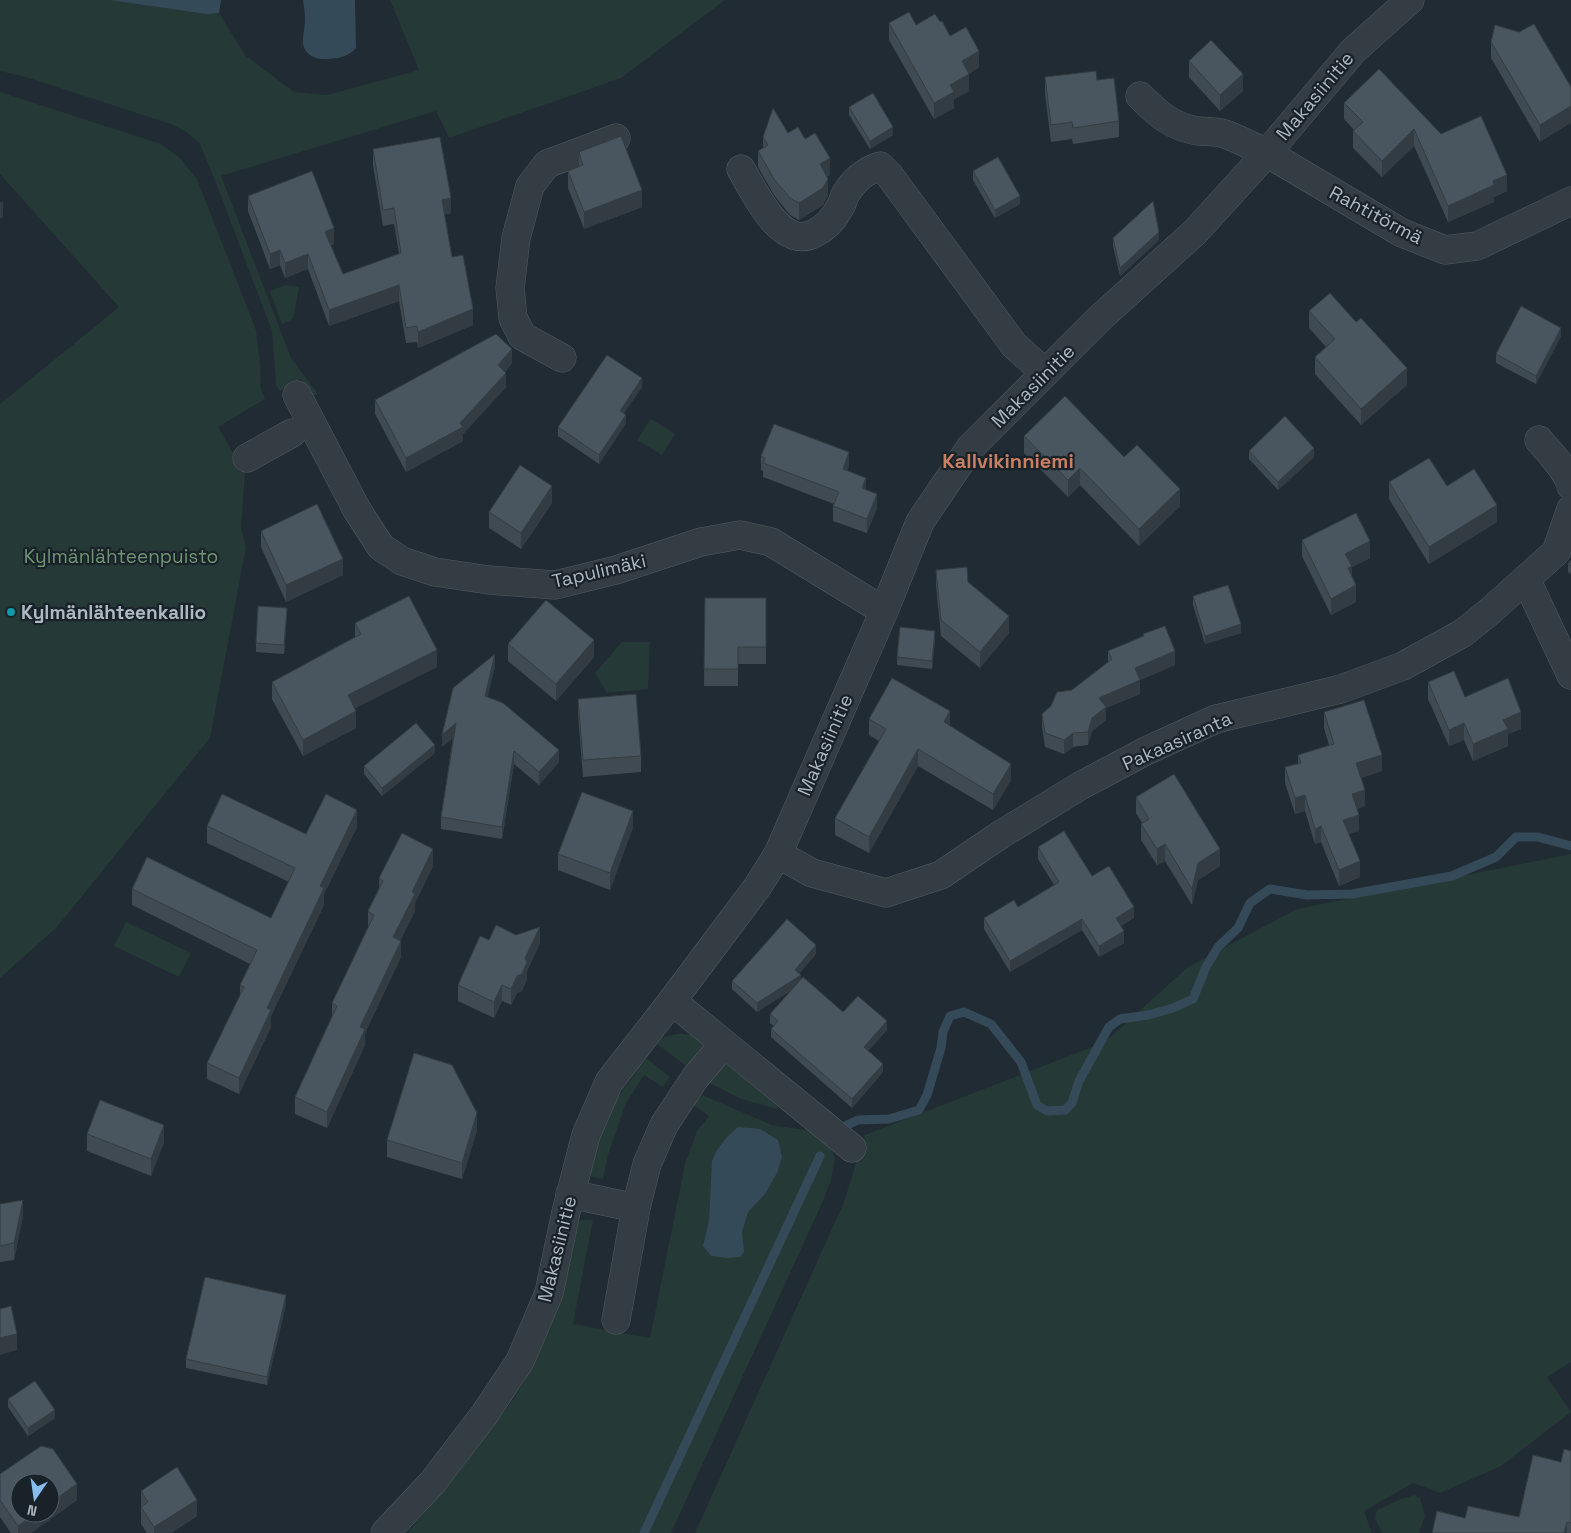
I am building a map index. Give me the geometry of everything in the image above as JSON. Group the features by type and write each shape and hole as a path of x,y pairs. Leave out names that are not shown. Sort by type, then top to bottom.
{"street":[{"name":"Makasiinitie","path":"385,1533 432,1483 484,1415 520,1361 549,1293 570,1194 586,1135 609,1082 758,886 778,854 884,611 920,522 970,448 1100,318 1195,232 1267,153 1353,51 1410,0"},
{"name":"Rahtitörmä","path":"1140,96 1161,117 1180,127 1223,134 1267,153 1402,232 1445,250 1478,246 1571,201"},
{"path":"562,358 522,336 513,318 510,288 516,238 530,186 547,164 616,138"},
{"path":"741,169 768,215 777,226 794,235 808,237 825,228 839,210 849,189 858,178 869,169 880,166 890,176 1014,345 1045,373"},
{"name":"Tapulimäki","path":"297,395 357,510 381,547 402,561 435,572 489,580 555,585 616,570 701,542 740,534 770,542 884,611"},
{"path":"247,458 292,433"},
{"path":"1539,440 1559,464 1570,481 1571,486"},
{"name":"Pakaasiranta","path":"778,854 812,873 886,893 941,875 1000,835 1080,786 1146,751 1216,719 1341,689 1403,666 1463,633 1556,552 1571,509"},
{"path":"1526,579 1571,675"},
{"path":"672,1001 852,1148"},
{"path":"616,1320 636,1208 647,1164 664,1125 696,1078 724,1044"},
{"path":"570,1194 636,1208"}],"green space":[{"path":"0,0 221,0 219,13 245,55 294,92 327,95 419,70 390,0 725,0 621,78 449,138 436,111 221,176 291,358 318,394 311,396 301,379 280,391 276,385 272,331 200,144 188,133 171,124 26,77 0,71"},
{"name":"Kylmänlähteenpuisto","path":"0,92 161,144 180,158 197,179 256,330 261,389 265,399 218,427 245,473 241,529 246,547 210,738 57,927 0,978 0,404 119,307 0,174"},
{"path":"285,285 299,287 293,319 282,324 270,291"},
{"path":"651,419 675,434 662,455 637,440"},
{"path":"622,642 650,642 648,689 607,693 595,673"},
{"path":"1571,854 1571,1362 1547,1377 1571,1412 1501,1466 1440,1493 1413,1483 1364,1511 1372,1533 695,1533 844,1202 865,1135 1105,1042 1188,967 1297,909"},
{"path":"126,922 191,953 179,977 114,946"},
{"path":"676,1034 698,1037 704,1043 705,1048 689,1068 657,1044 664,1037"},
{"path":"646,1058 670,1077 663,1087 644,1075 626,1103 608,1155 603,1179 591,1177 589,1169 590,1158 614,1103"},
{"path":"724,1063 730,1064 778,1107 776,1109 739,1098 706,1081"},
{"path":"702,1095 772,1125 811,1131 826,1143 835,1157 831,1180 823,1201 671,1533 407,1533 459,1471 516,1396 536,1360 554,1315 573,1232 580,1220 593,1220 573,1324 650,1338 685,1164 697,1131 709,1116 693,1105"},
{"path":"1414,1495 1420,1498 1425,1516 1419,1533 1382,1533 1375,1518 1377,1510"}],"water":[{"path":"110,0 221,0 219,13 207,14"},
{"path":"303,0 355,0 356,48 347,55 337,58 321,59 310,55 304,48 303,43 305,12"},
{"path":"738,1127 760,1129 778,1140 782,1157 777,1173 765,1194 748,1212 742,1232 744,1252 740,1257 711,1256 703,1246 709,1221 712,1161 717,1150"}],"building":[{"path":"909,12 916,25 935,14 940,22 942,21 950,36 966,27 979,51 962,61 969,74 950,85 954,92 934,103 889,23"},
{"path":"1534,24 1571,87 1571,106 1540,125 1491,42 1495,25 1519,32"},
{"path":"1211,40 1243,74 1220,95 1189,61"},
{"path":"1379,69 1441,134 1481,116 1507,175 1493,181 1494,185 1448,206 1414,129 1382,161 1353,131 1363,122 1344,103"},
{"path":"1096,71 1097,80 1114,78 1119,121 1073,128 1072,122 1051,125 1045,77"},
{"path":"873,93 893,127 870,141 849,107"},
{"path":"773,108 788,133 798,127 805,139 815,133 830,158 820,164 828,179 823,188 799,203 790,198 774,179 758,151 768,145 763,137"},
{"path":"621,136 642,190 584,212 568,171 583,165 579,152"},
{"path":"440,137 451,198 442,200 452,257 463,255 473,309 418,332 417,326 406,328 399,285 329,310 308,254 285,263 280,250 270,254 248,196 312,171 334,228 325,232 343,274 401,253 394,208 383,210 373,149"},
{"path":"998,157 1020,196 995,210 973,171"},
{"path":"1153,201 1159,232 1120,268 1113,238"},
{"path":"1330,293 1356,322 1361,318 1407,368 1361,409 1315,357 1335,339 1309,311"},
{"path":"1521,306 1561,328 1536,376 1496,354"},
{"path":"496,334 512,349 498,365 506,373 460,423 463,427 406,458 375,400"},
{"path":"607,355 642,378 620,411 626,415 599,455 558,427"},
{"path":"1065,396 1124,457 1137,445 1180,489 1139,529 1080,468 1068,480 1024,436"},
{"path":"1285,416 1314,448 1278,482 1249,451"},
{"path":"774,424 849,452 843,469 866,478 862,488 877,494 867,519 833,506 839,492 763,463 765,458 761,456"},
{"path":"1429,458 1447,486 1474,469 1497,505 1429,547 1389,482"},
{"path":"520,465 552,486 521,533 489,512"},
{"path":"317,504 343,559 286,585 261,531"},
{"path":"1356,513 1370,541 1345,554 1352,566 1348,568 1356,585 1331,599 1302,540"},
{"path":"967,567 968,582 1009,616 980,652 941,620 936,570"},
{"path":"1228,585 1241,624 1205,636 1193,596"},
{"path":"409,596 437,650 348,695 356,711 303,740 272,682 361,634 355,623"},
{"path":"705,598 766,598 766,647 738,647 738,669 704,669"},
{"path":"546,600 594,640 556,684 508,644"},
{"path":"258,606 287,608 284,645 256,643"},
{"path":"1165,626 1175,651 1135,668 1140,680 1099,698 1106,707 1092,718 1088,732 1073,733 1064,740 1045,733 1042,714 1051,706 1057,692 1072,690 1112,659 1108,651 1144,636 1143,634"},
{"path":"900,627 935,631 932,661 897,657"},
{"path":"495,654 485,696 503,703 559,750 539,772 514,751 502,827 441,817 456,723 442,735 453,688"},
{"path":"1454,671 1465,697 1508,678 1521,712 1503,720 1508,729 1473,744 1464,723 1449,730 1428,682"},
{"path":"892,678 950,711 944,722 1011,764 993,794 918,749 869,837 835,818 886,729 869,719"},
{"path":"636,694 641,756 583,760 578,699"},
{"path":"1364,700 1382,755 1356,763 1365,790 1352,794 1359,815 1343,820 1360,861 1339,870 1321,826 1315,829 1305,795 1295,798 1285,767 1301,763 1298,755 1334,744 1324,712"},
{"path":"416,723 435,745 382,788 364,766"},
{"path":"1174,774 1220,849 1198,863 1192,889 1165,844 1157,849 1141,824 1149,819 1136,797"},
{"path":"582,792 633,811 610,873 558,854"},
{"path":"222,794 306,834 326,794 357,810 320,886 324,888 267,1008 271,1010 239,1078 207,1063 244,987 240,985 257,950 132,889 147,857 271,918 295,868 207,826"},
{"path":"1064,831 1092,876 1109,866 1134,907 1116,918 1124,931 1099,946 1082,919 1010,961 984,918 1014,900 1018,907 1059,882 1038,847"},
{"path":"402,833 433,849 412,892 415,894 393,937 401,941 360,1027 365,1029 327,1112 295,1097 337,1006 332,1003 374,915 368,911 383,881 379,878"},
{"path":"787,919 816,945 795,970 801,975 757,1003 732,981"},
{"path":"496,925 516,935 540,927 525,958 527,962 522,974 517,976 511,989 502,985 494,1002 458,985 480,936 489,940"},
{"path":"803,977 843,1012 858,996 887,1021 864,1047 883,1064 852,1099 771,1029 778,1021 770,1014"},
{"path":"414,1053 452,1065 477,1113 462,1163 387,1140"},
{"path":"100,1100 164,1125 151,1159 87,1134"},
{"path":"23,1200 14,1243 0,1246 0,1204"},
{"path":"205,1277 286,1295 267,1377 186,1359"},
{"path":"11,1306 17,1334 0,1338 0,1309"},
{"path":"35,1381 55,1410 28,1428 8,1399"},
{"path":"41,1446 53,1449 77,1484 60,1496 60,1473 10,1473 10,1514 0,1500 0,1474"},
{"path":"1564,1449 1571,1451 1571,1523 1567,1522 1564,1533 1432,1533 1437,1511 1465,1518 1468,1506 1519,1517 1533,1455 1561,1462"},
{"path":"177,1467 197,1500 154,1527 141,1507 148,1502 141,1491"}],"waterway":[{"path":"845,1126 858,1120 889,1119 919,1110 927,1095 941,1048 943,1032 950,1016 964,1012 991,1024 1021,1062 1037,1105 1047,1111 1065,1110 1072,1103 1079,1081 1109,1027 1120,1019 1148,1015 1173,1008 1193,999 1206,967 1218,947 1238,928 1250,903 1270,889 1307,895 1352,894 1452,876 1496,857 1516,837 1538,837 1571,846"},
{"path":"644,1533 820,1156"}],"place":[{"name":"Kylmänlähteenkallio","path":"11,612"}],"district":[{"name":"Kallvikinniemi","path":"1008,461"}]}
